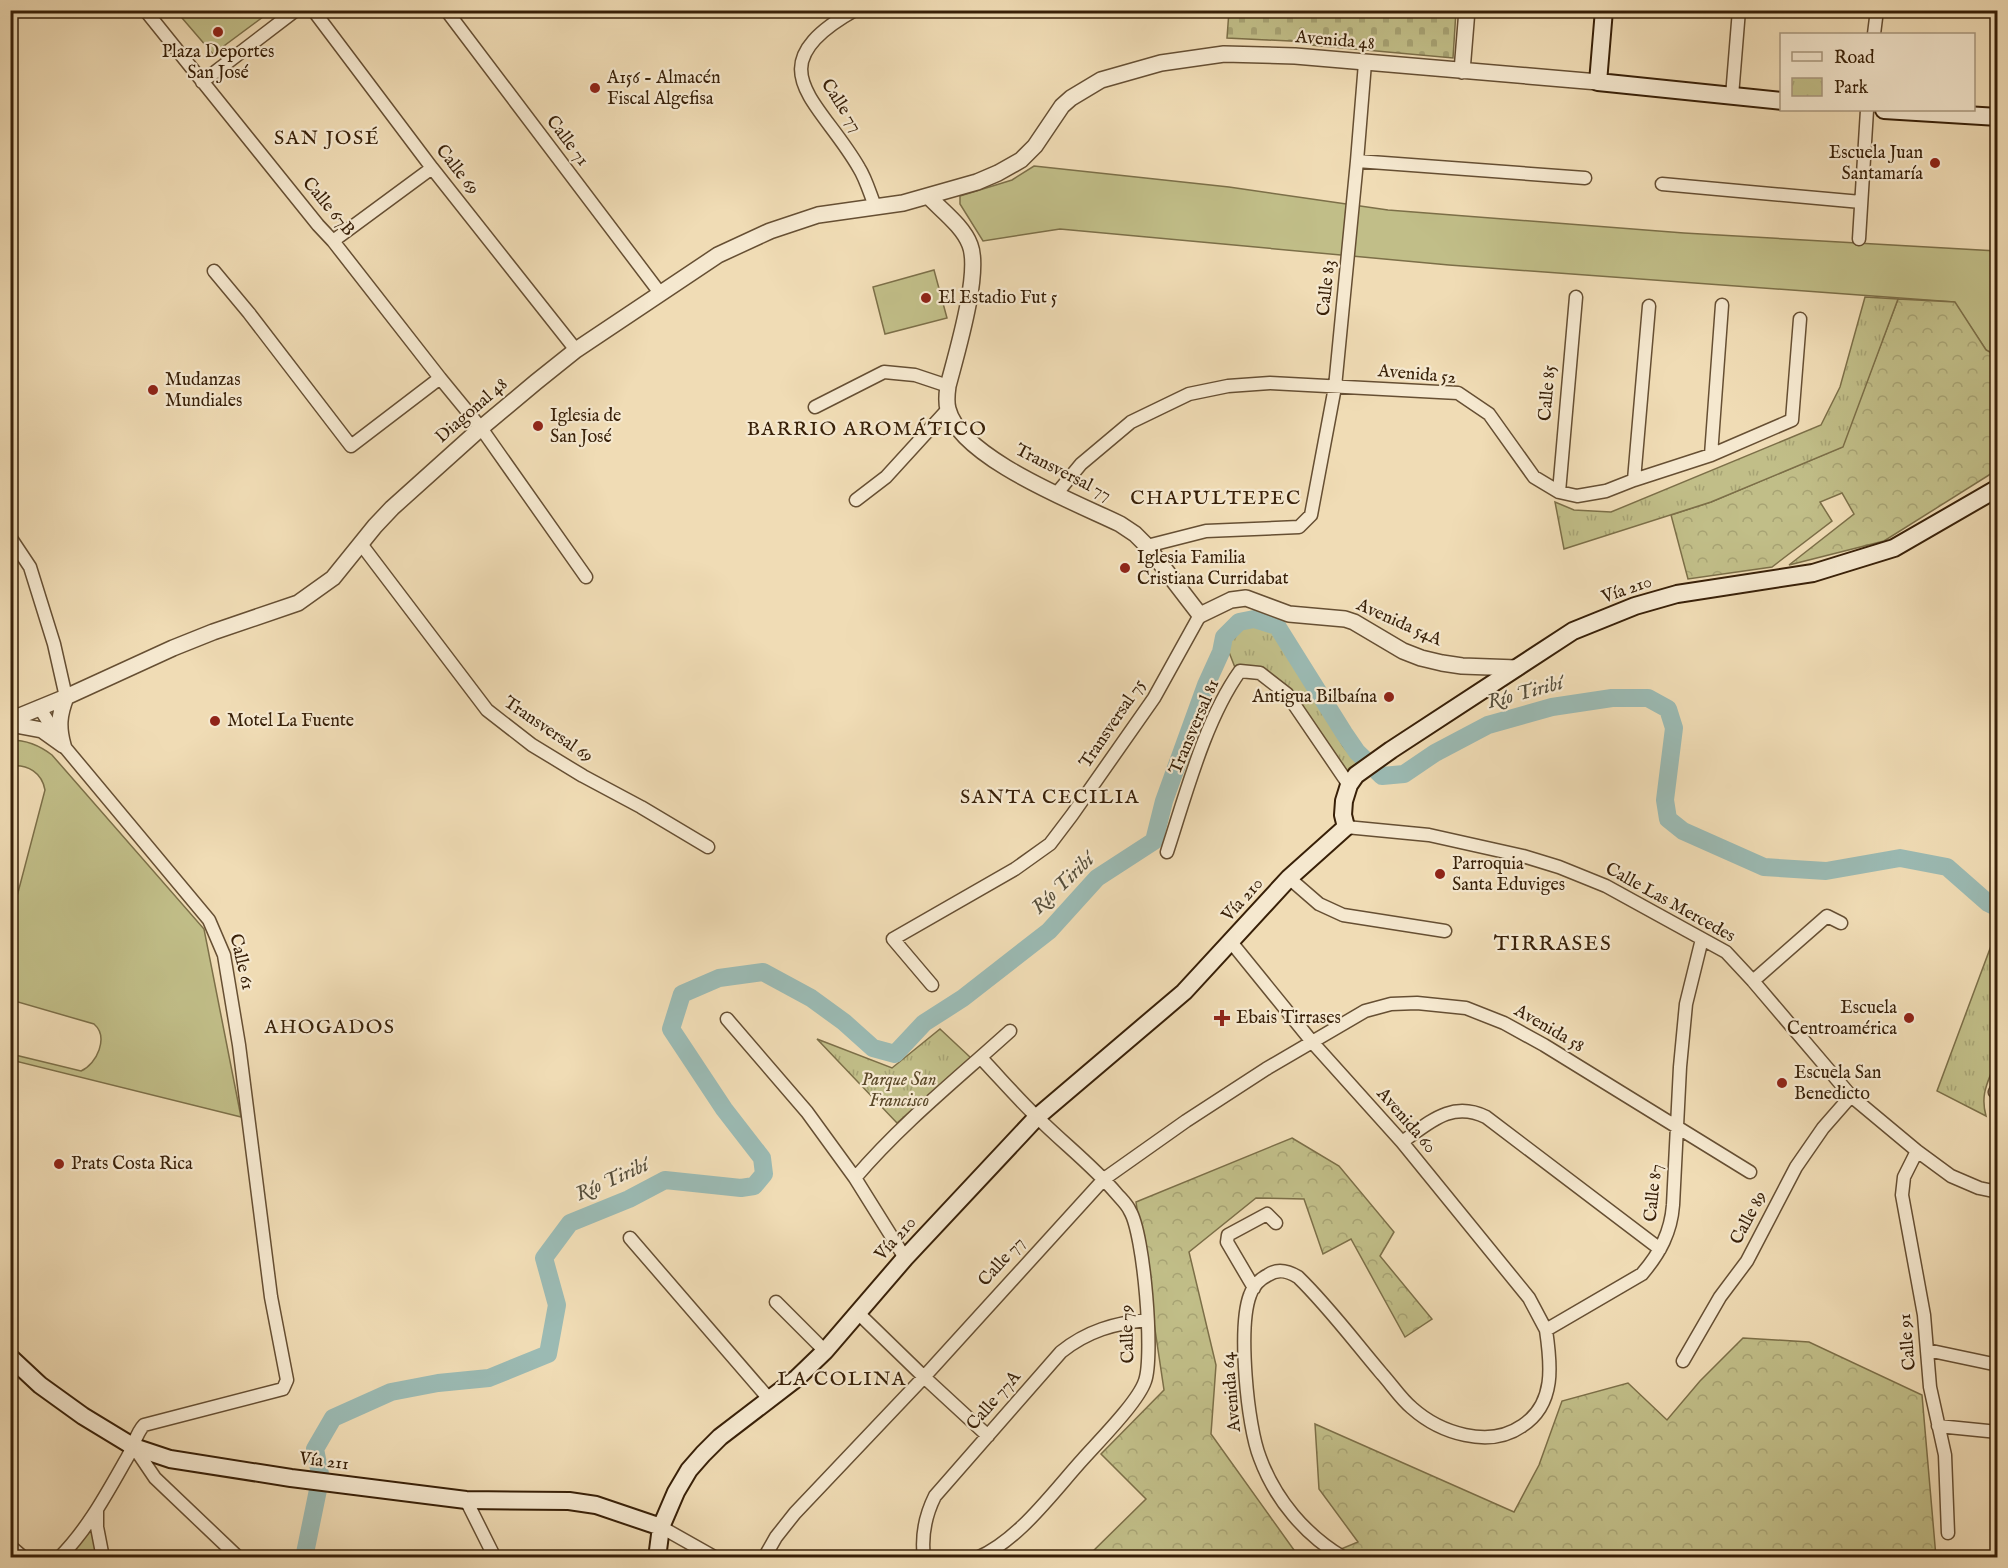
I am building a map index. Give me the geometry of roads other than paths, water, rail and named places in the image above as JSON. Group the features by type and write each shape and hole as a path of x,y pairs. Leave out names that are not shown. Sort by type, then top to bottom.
{"main road":[{"path":"1598,82 1604,10"},
{"name":"Avenida 48","path":"1598,82 1780,101"},
{"path":"1900,111 1998,117"},
{"name":"Vía 210","path":"1353,780 1391,750 1573,631 1635,606 1677,594 1814,573 1894,548 1998,488"},
{"path":"1346,827 1343,815 1344,801 1353,780"},
{"name":"Vía 210","path":"657,1557 661,1527 676,1492 689,1470 703,1454 720,1437 797,1378 825,1351 905,1258 1036,1117 1184,992 1289,878 1346,827"},
{"name":"Vía 211","path":"10,1357 40,1385 74,1410 134,1447 170,1460 466,1500 596,1505 661,1527"}],"street":[{"name":"Calle 67B","path":"145,10 482,428 586,577"},
{"path":"202,82 296,10"},
{"name":"Calle 69","path":"313,10 432,168 576,350"},
{"name":"Calle 71","path":"446,10 660,293"},
{"name":"Calle 77","path":"855,10 832,23 816,36 806,49 800,65 802,82 860,169 875,207"},
{"path":"1462,71 1467,10"},
{"path":"1732,96 1739,10"},
{"path":"1874,33 1877,10"},
{"name":"Avenida 48","path":"927,195 998,173 1021,160 1049,129 1062,106 1081,91 1101,80 1161,63 1224,54 1295,56 1598,82"},
{"name":"Calle 83","path":"1148,546 1206,531 1299,527 1311,515 1335,387 1365,63"},
{"path":"1859,239 1867,111"},
{"path":"1357,161 1585,178"},
{"path":"333,241 432,168"},
{"path":"1662,184 1861,202"},
{"path":"947,216 954,188"},
{"path":"856,500 886,477 948,409 948,386 973,279 974,256 964,234 927,195"},
{"name":"Diagonal 48","path":"10,722 173,648 298,603 333,578 392,508 482,428 576,350 718,255 770,231 818,215 903,203 927,195"},
{"path":"903,203 947,216"},
{"path":"214,271 351,446 440,378"},
{"name":"Calle 85","path":"1558,492 1576,297"},
{"path":"1712,455 1722,305"},
{"path":"1634,480 1649,306"},
{"path":"1558,492 1577,495 1606,491 1712,455 1792,420 1800,319"},
{"path":"815,406 884,372 915,375 948,386"},
{"name":"Avenida 52","path":"1057,493 1081,464 1131,422 1189,394 1228,386 1270,383 1458,393 1489,414 1534,477 1558,492"},
{"name":"Transversal 77","path":"948,409 954,423 974,445 1012,472 1120,524 1135,534 1148,546 1200,615"},
{"path":"10,537 30,567 54,644 66,697 60,713 60,733 63,746"},
{"name":"Transversal 69","path":"361,544 487,710 532,745 708,848"},
{"name":"Avenida 54A","path":"1200,615 1231,600 1246,598 1289,614 1354,622 1403,651 1442,663 1516,668"},
{"name":"Transversal 75","path":"932,985 893,939 1015,869 1050,844 1154,698 1200,615"},
{"name":"Transversal 81","path":"1167,852 1202,747 1229,687 1240,672 1260,673 1287,694 1353,780"},
{"name":"Calle 61","path":"39,707 63,746 209,920 224,955 239,1045 271,1297 287,1380 283,1389 144,1425 134,1447"},
{"path":"10,722 42,729 63,746"},
{"name":"Calle Las Mercedes","path":"1346,827 1430,835 1523,856 1558,867 1606,886 1726,952 1851,1096 1951,1176 1979,1188 1998,1192"},
{"path":"1289,878 1319,904 1342,915 1445,931"},
{"path":"1753,981 1827,916 1840,923"},
{"name":"Calle 87","path":"1546,1330 1632,1281 1650,1264 1667,1235 1672,1220 1680,1067 1686,1004 1702,939"},
{"name":"Avenida 60","path":"1231,942 1313,1043 1402,1142 1529,1298 1546,1330"},
{"name":"Avenida 58","path":"1313,1043 1365,1011 1391,1004 1417,1003 1466,1008 1504,1023 1544,1045 1750,1172"},
{"path":"727,1019 807,1112 855,1178 905,1258"},
{"path":"855,1178 883,1146 925,1106 1010,1031"},
{"name":"Calle 77","path":"764,1557 795,1513 924,1377 1104,1179 1186,1121 1266,1069 1313,1043"},
{"path":"981,1058 1036,1117"},
{"name":"Calle 89","path":"1683,1361 1720,1298 1747,1261 1796,1167 1823,1128 1851,1096"},
{"path":"1402,1142 1444,1113 1455,1111 1476,1113 1486,1117 1660,1249"},
{"name":"Calle 79","path":"977,1557 989,1553 1019,1530 1120,1418 1141,1390 1148,1371 1141,1242 1130,1210 1104,1179 1036,1117"},
{"name":"Calle 91","path":"1917,1151 1904,1177 1902,1194 1924,1315 1930,1387 1945,1455 1948,1533"},
{"path":"1276,1223 1267,1214 1228,1235 1227,1242 1254,1288 1272,1272 1289,1272 1303,1282 1412,1408 1444,1428 1462,1434 1485,1437 1516,1431 1528,1423 1545,1396 1551,1376 1546,1330"},
{"path":"630,1238 770,1400"},
{"name":"Avenida 64","path":"1254,1288 1247,1306 1245,1339 1250,1419 1259,1458 1281,1499 1305,1528 1344,1557"},
{"path":"776,1302 825,1351"},
{"path":"857,1312 988,1436"},
{"name":"Calle 77A","path":"924,1557 922,1537 924,1523 935,1496 1061,1352 1073,1342 1089,1334 1119,1323 1147,1320"},
{"path":"1927,1350 1998,1365"},
{"path":"1938,1425 1998,1432"},
{"path":"59,1557 73,1544 97,1510 134,1447 155,1478 239,1557"},
{"path":"466,1500 495,1557"},
{"path":"97,1510 97,1527 103,1557"},
{"path":"661,1527 716,1557"},
{"path":"10,1546 24,1557"}],"waterway":[{"name":"Río Tiribí","path":"320,1474 315,1449 333,1418 391,1392 438,1383 489,1378 548,1354 557,1305 544,1258 570,1223 629,1199 665,1180 741,1188 754,1186 764,1174 762,1158 724,1109 671,1029 682,994 719,978 763,972 811,998 844,1022 873,1048 895,1054 924,1023 963,998 1049,931 1097,878 1154,841 1164,801 1206,685 1221,652 1224,637 1239,622 1254,619 1277,626 1357,752 1382,776 1404,774 1435,753 1488,725 1552,707 1612,698 1648,698 1668,709 1674,728 1665,800 1668,819 1683,831 1764,867 1826,871 1900,858 1947,867 1988,903 1998,908"},
{"name":"Río Tiribí","path":"304,1558 319,1485"}],"place":[{"name":"Plaza Deportes San José","path":"218,32"},
{"name":"A156 - Almacén Fiscal Algefisa","path":"595,88"},
{"name":"Escuela Juan Santamaría","path":"1935,163"},
{"name":"El Estadio Fut 5","path":"926,298"},
{"name":"Mudanzas Mundiales","path":"153,390"},
{"name":"Iglesia de San José","path":"538,426"},
{"name":"Iglesia Familia Cristiana Curridabat","path":"1125,568"},
{"name":"Antigua Bilbaína","path":"1389,697"},
{"name":"Motel La Fuente","path":"215,721"},
{"name":"Parroquia Santa Eduviges","path":"1440,874"},
{"name":"Ebais Tirrases","path":"1222,1018"},
{"name":"Escuela Centroamérica","path":"1909,1018"},
{"name":"Escuela San Benedicto","path":"1782,1083"},
{"name":"Prats Costa Rica","path":"59,1164"}],"district":[{"name":"SAN JOSÉ","path":"327,138"},
{"name":"BARRIO AROMÁTICO","path":"867,429"},
{"name":"CHAPULTEPEC","path":"1216,498"},
{"name":"SANTA CECILIA","path":"1050,797"},
{"name":"TIRRASES","path":"1553,944"},
{"name":"AHOGADOS","path":"330,1027"},
{"name":"LA COLINA","path":"842,1379"}],"park label":[{"name":"Parque San Francisco","path":"899,1090"}]}
